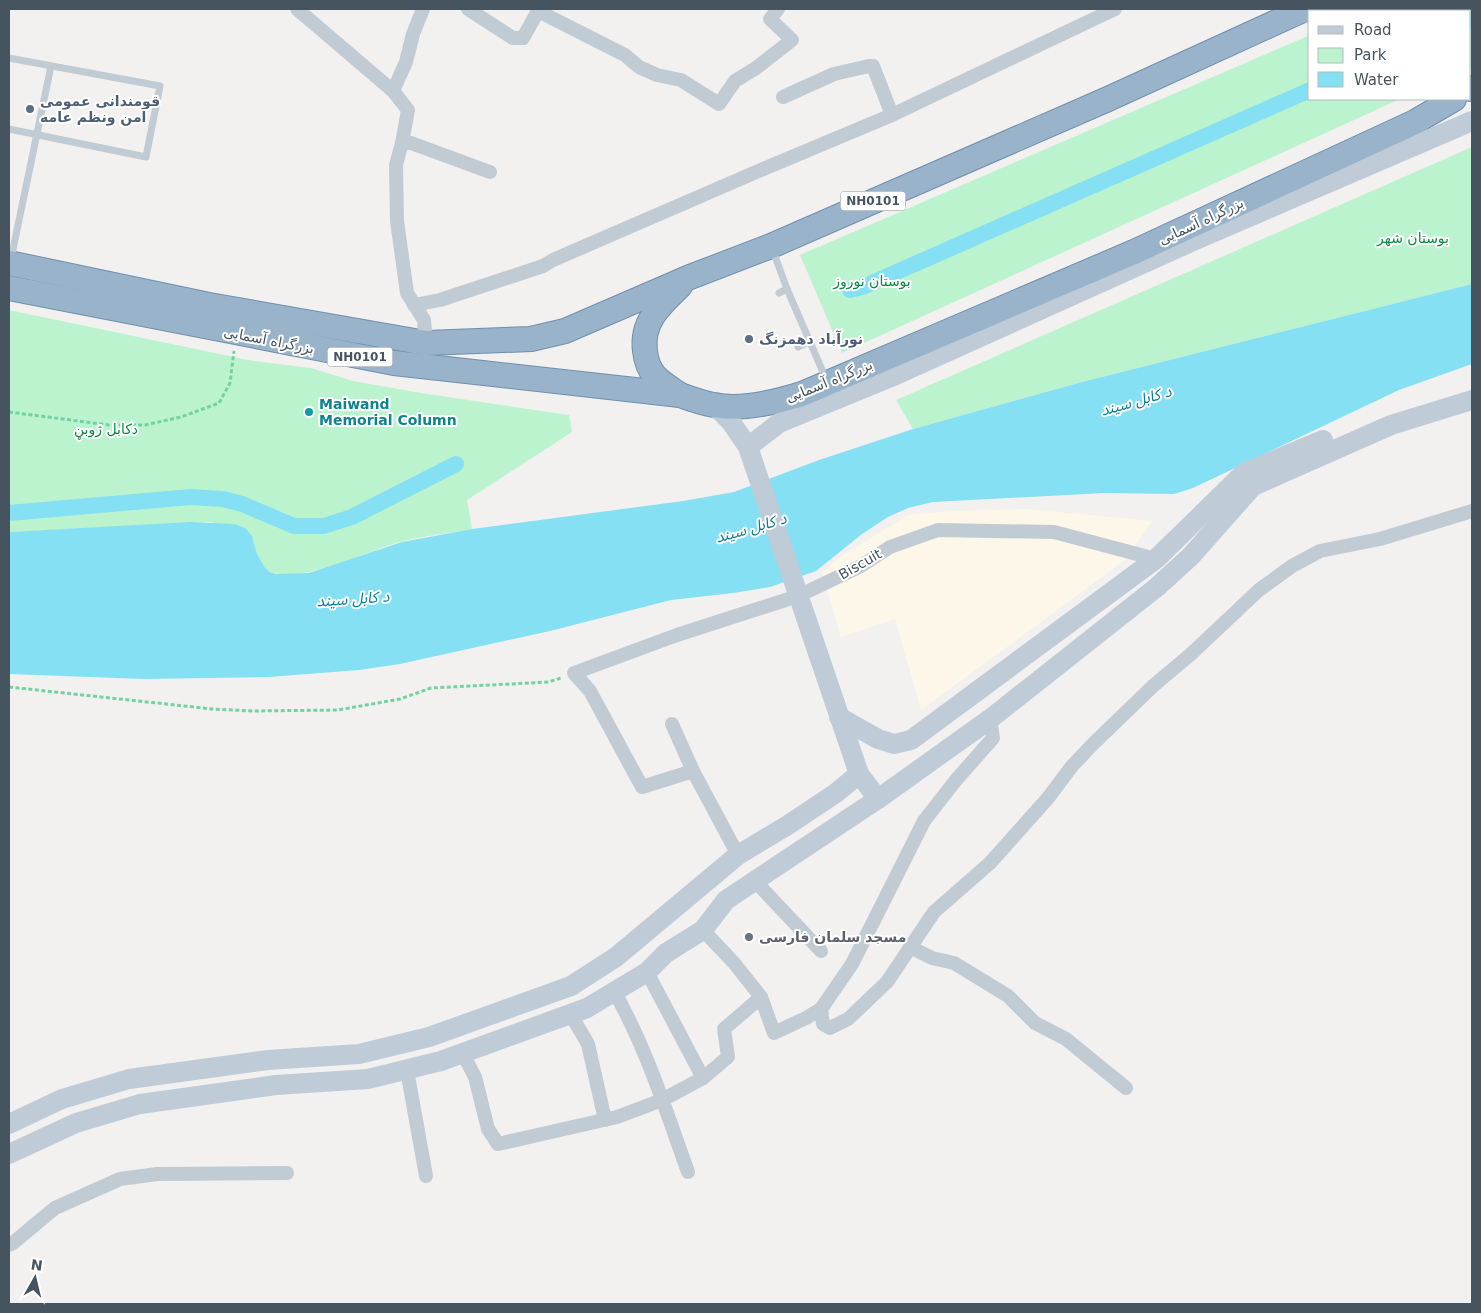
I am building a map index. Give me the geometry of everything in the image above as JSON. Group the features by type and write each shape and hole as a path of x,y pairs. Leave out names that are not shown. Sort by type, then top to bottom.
{"highway":[{"name":"بزرگراه آسمایی","path":"9,263 209,305 426,344 531,339 564,331 690,277 771,246 1108,99 1294,11"},
{"name":"بزرگراه آسمایی","path":"9,288 394,363 680,395 715,406 773,403 802,394 1134,252 1415,122 1452,100"},
{"name":"NH0101","path":"680,395 656,377 647,363 644,336 652,316 662,303 690,277"}],"main road":[{"path":"748,447 779,423 896,375 1191,242 1472,121"},
{"path":"839,717 878,739 894,744 910,740 1156,559 1244,474 1386,413 1472,386"},
{"path":"9,1154 76,1123 140,1104 276,1085 368,1079 463,1054 587,1008 614,990 647,972 666,953 703,930 726,900 878,798 990,719 1157,588 1190,556 1253,486 1391,425 1472,400"},
{"path":"715,406 731,422 748,447 859,774 878,798"},
{"path":"9,1124 62,1099 130,1080 268,1060 358,1054 429,1037 570,986 616,957 738,855 836,793 859,774"}],"street":[{"path":"297,9 393,91 408,110 396,165 397,221 407,293 424,320 426,344"},
{"path":"393,91 406,62 413,34 423,9"},
{"path":"468,9 513,38 523,38 538,11 625,55 638,67 657,75 681,80 719,104 736,81 792,40 770,19 778,9"},
{"path":"414,305 440,300 543,266 750,174 892,115 1114,9"},
{"path":"783,97 834,74 873,66 892,115"},
{"path":"402,143 411,143 490,172"},
{"path":"822,1009 823,1024 830,1028 848,1019 887,982 934,912 990,863 1048,798 1072,766 1153,686 1191,654 1259,590 1292,566 1320,550 1380,539 1472,511"},
{"name":"Biscuit","path":"574,673 861,566 890,547 938,530 1054,532 1156,559"},
{"path":"574,673 590,691 642,788 693,771"},
{"path":"703,930 734,962 761,997 774,1033 822,1009 852,964 924,821 956,780 993,738 990,719"},
{"path":"672,724 693,771 738,855"},
{"path":"755,881 821,951"},
{"path":"910,948 932,958 954,963 1008,996 1035,1023 1066,1039 1126,1088"},
{"path":"647,972 703,1078"},
{"path":"614,990 628,1014 688,1172"},
{"path":"463,1054 475,1077 488,1129 498,1144 605,1120 662,1100 703,1078 728,1057 724,1028 761,997"},
{"path":"571,1015 588,1044 605,1120"},
{"path":"407,1070 426,1176"},
{"path":"9,1245 55,1208 120,1179 157,1174 287,1173"}],"lane":[{"path":"9,58 160,86 146,157 9,129"},
{"path":"9,263 51,66"},
{"path":"771,246 787,289 827,382"},
{"path":"779,293 787,289"},
{"path":"798,347 810,342"}],"path":[{"path":"9,412 109,425 145,425 181,417 219,403 230,383 234,345"},
{"path":"9,687 212,710 338,710 400,699 431,688 549,682 574,673"}],"shaded area":[{"path":"1027,509 1152,521 1125,560 921,710 895,619 841,637 822,573 840,557 908,515 954,511"}],"green space":[{"path":"1472,9 1472,68 1471,10 1368,10"},
{"name":"بوستان نوروز","path":"1308,36 1308,100 1398,100 842,353 800,255"},
{"name":"بوستان شهر","path":"1472,147 1472,284 1082,382 913,429 896,400"},
{"name":"دکابل ژوبڼ","path":"9,310 253,361 311,368 353,381 569,415 572,432 467,500 472,529 403,541 332,566 298,574 283,575 267,570 260,562 252,536 211,522 9,532"}],"water":[{"name":"د کابل سيند","path":"1472,284 1472,364 1399,390 1193,488 1174,494 1104,493 933,502 908,508 888,517 862,534 816,571 770,587 671,600 550,631 400,664 359,670 269,677 144,679 9,674 9,532 191,522 234,524 245,528 252,536 257,554 265,568 270,572 276,574 309,573 402,542 472,529 683,501 734,492 819,460 913,429 1082,382"}],"waterway":[{"path":"850,290 865,286 1308,91"},
{"path":"9,513 191,497 223,499 242,504 294,526 324,526 352,517 456,464"}],"place":[{"name":"قومندانی عمومی امن ونظم عامه","path":"30,109"},
{"name":"نورآباد دهمزنگ","path":"749,339"},
{"name":"Maiwand Memorial Column","path":"309,412"},
{"name":"مسجد سلمان فارسی","path":"749,937"}]}
